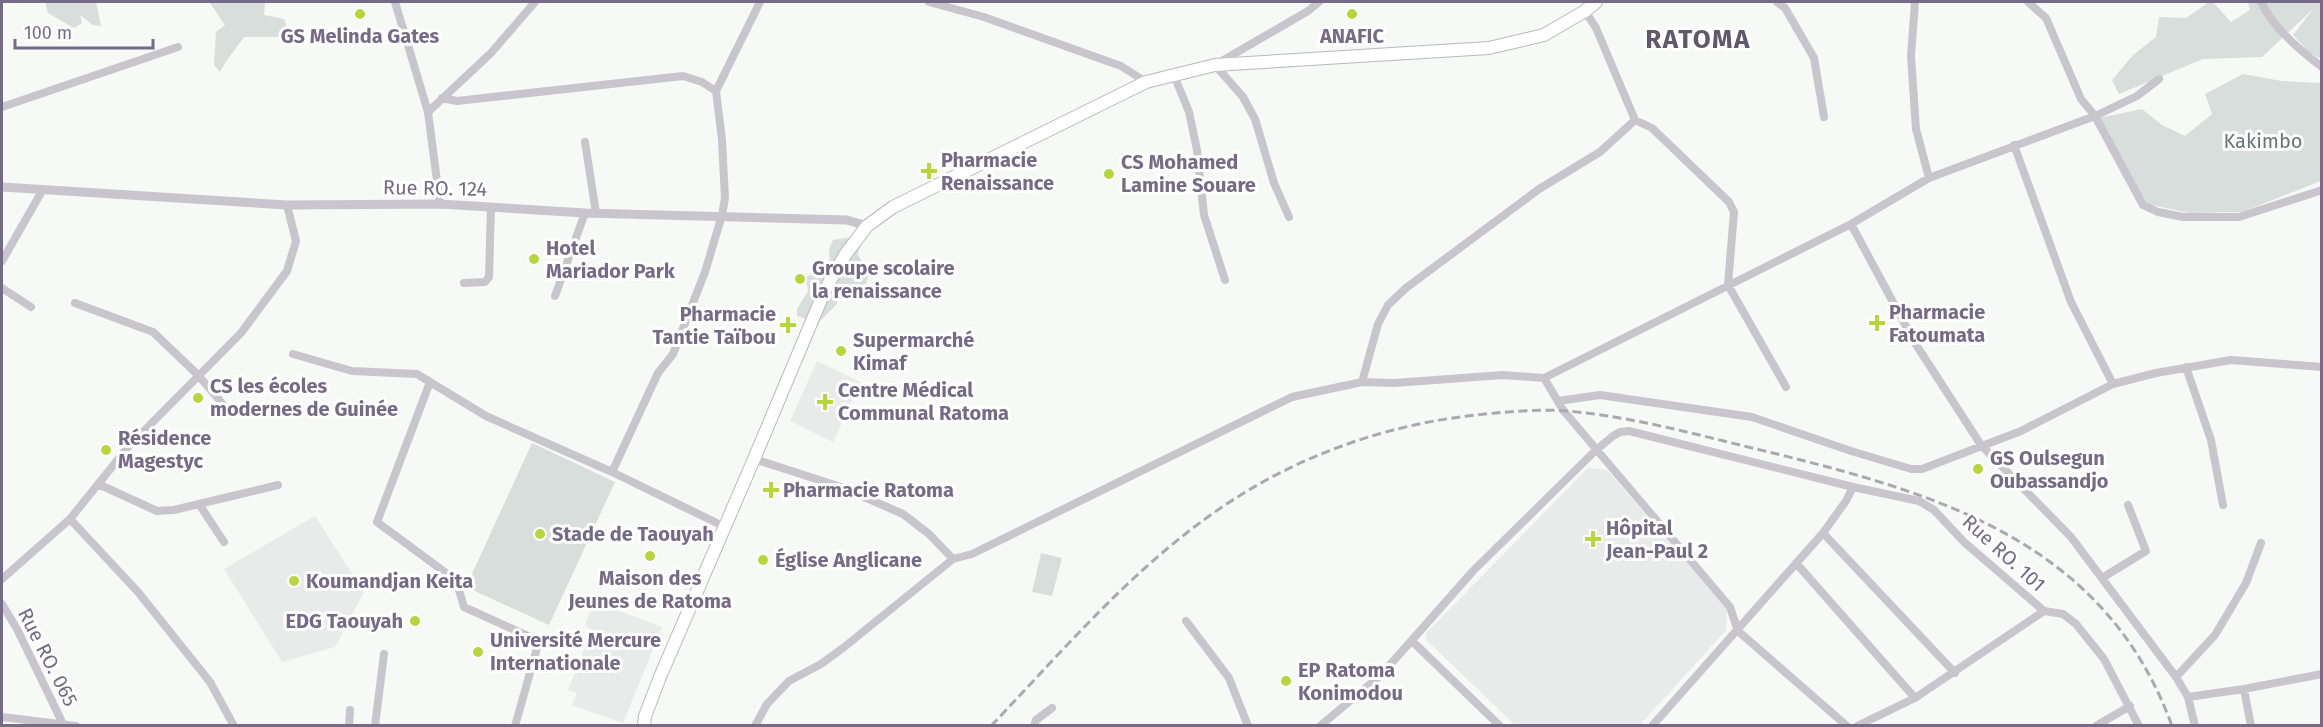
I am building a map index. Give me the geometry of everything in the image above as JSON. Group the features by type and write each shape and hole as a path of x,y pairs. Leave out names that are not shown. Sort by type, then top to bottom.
{"main road":[{"path":"644,726 645,716 660,677 825,290 845,255 867,226 893,207 1146,82 1215,65 1490,48 1544,35 1596,2"}],"street":[{"path":"395,2 429,112 440,204"},
{"path":"429,112 491,52 535,2"},
{"path":"612,472 658,373 673,354 705,272 725,198 722,140 716,91 760,2"},
{"path":"929,2 984,17 1110,63 1146,82"},
{"path":"1289,217 1274,183 1255,119 1243,97 1215,65 1308,11 1319,2"},
{"path":"1777,2 1785,8 1814,58 1824,117"},
{"path":"1915,2 1911,56 1916,129 1929,178"},
{"path":"2028,2 2046,18 2081,99 2096,116 2143,205 2158,212 2183,217 2239,217 2322,190"},
{"path":"2261,2 2268,14 2306,55 2322,66"},
{"path":"1585,11 1596,28 1635,120 1652,128 1730,202 1734,212 1728,285 1786,387"},
{"path":"2,107 178,47"},
{"path":"442,98 457,101 682,75 702,82 716,91"},
{"path":"1174,75 1189,112 1197,150 1204,215 1225,280"},
{"path":"755,726 767,704 789,681 821,664 843,648 953,559 972,554 1292,397 1362,382 1394,383 1503,375 1544,378 1851,224 1929,178 2096,116 2137,96 2159,79"},
{"path":"1362,382 1378,324 1388,305 1406,288 1539,189 1600,152 1635,120"},
{"path":"585,142 596,213"},
{"path":"2014,145 2071,302 2114,384"},
{"name":"Rue RO. 124","path":"2,187 287,205 440,204 585,213 847,220 867,226"},
{"path":"2,261 42,191"},
{"path":"2,579 70,519 128,447 241,333 287,271 296,241 287,205"},
{"path":"464,284 485,282 489,277 491,207"},
{"path":"555,296 585,213"},
{"path":"1851,224 1915,343 1981,445 2071,537 2176,677 2188,697 2195,726"},
{"path":"2,288 31,307"},
{"path":"75,303 153,332 198,375 232,415"},
{"path":"293,354 352,371 417,374 486,416 612,472 723,526"},
{"path":"1558,401 1600,395 1752,417 1911,469 1922,469 2021,431 2114,384 2186,367 2231,360 2322,367"},
{"path":"2186,367 2211,440 2223,505"},
{"path":"1544,378 1563,410 1730,607 1738,631 1847,726"},
{"path":"430,382 377,522 446,573 459,590 464,607 539,641 515,726"},
{"name":"Rue RO. 101","path":"1320,726 1381,675 1473,571 1596,450 1612,436 1629,431 1852,487 1919,501 1934,510 1964,542 2044,611 2063,614 2076,624 2104,659 2139,726"},
{"path":"754,459 841,487 903,514 929,534 953,559"},
{"path":"98,484 157,511 174,510 278,485"},
{"path":"1652,726 1823,533 1846,501 1852,487"},
{"path":"199,504 224,542"},
{"path":"2102,578 2146,551 2128,505"},
{"path":"70,519 138,592 210,682 234,726"},
{"path":"1823,533 1955,673"},
{"path":"2176,677 2215,635 2246,583 2261,543"},
{"path":"1796,563 1915,698"},
{"name":"Rue RO. 065","path":"2,604 17,629 63,725"},
{"path":"1857,726 1915,698 2044,611"},
{"path":"1186,621 1228,678 1248,726"},
{"path":"1412,641 1500,726"},
{"path":"375,726 384,654"},
{"path":"2188,697 2322,674"},
{"path":"2244,689 2251,726"},
{"path":"2096,726 2130,706"},
{"path":"1035,726 1036,720 1052,708"},
{"path":"349,726 350,710"},
{"path":"2,717 76,726"}],"shaded area":[{"name":"Centre Médical Communal Ratoma","path":"817,361 861,382 833,442 790,421"},
{"name":"Hôpital Jean-Paul 2","path":"1588,468 1607,470 1727,609 1726,630 1640,725 1515,725 1426,640 1427,632"},
{"name":"Koumandjan Keita","path":"315,516 364,592 335,647 282,662 224,569"},
{"path":"593,601 662,627 623,723 572,705 577,693 568,690 592,630 585,626"}],"green space":[{"path":"45,2 96,2 101,26 93,25 80,15 82,23 74,28 48,13"},
{"path":"211,2 265,2 264,15 284,19 289,32 277,37 244,37 220,72 214,65 216,32 225,25"},
{"path":"2209,2 2213,2 2231,22 2250,10 2248,2 2321,2 2321,59 2310,53 2293,35 2313,9 2262,57 2203,59 2119,94 2112,80 2133,55 2156,37 2159,17 2186,18"},
{"name":"Kakimbo","path":"2243,74 2282,81 2321,83 2321,181 2242,212 2189,213 2147,204 2099,118 2142,109 2162,125 2185,136 2212,114 2205,94"},
{"path":"852,237 860,244 858,255 869,273 865,288 844,287 836,305 818,323 797,316 797,309 808,291 806,277 830,266 829,249 833,240"},
{"name":"Stade de Taouyah","path":"532,443 615,482 549,625 466,587"},
{"path":"1041,553 1062,558 1052,596 1032,592"}],"railway":[{"path":"991,726 1140,572 1223,506 1269,479 1319,455 1384,432 1473,415 1549,410 1593,414 1645,423 1836,469 1898,488 1957,510 2012,537 2062,571 2106,612 2143,664 2172,726"}],"place":[{"name":"GS Melinda Gates","path":"360,14"},
{"name":"ANAFIC","path":"1352,14"},
{"name":"Pharmacie Renaissance","path":"929,171"},
{"name":"CS Mohamed Lamine Souare","path":"1109,174"},
{"name":"Hotel Mariador Park","path":"534,259"},
{"name":"Groupe scolaire la renaissance","path":"800,279"},
{"name":"Pharmacie Fatoumata","path":"1877,323"},
{"name":"Pharmacie Tantie Taïbou","path":"788,325"},
{"name":"Supermarché Kimaf","path":"841,351"},
{"name":"CS les écoles modernes de Guinée","path":"198,398"},
{"name":"Centre Médical Communal Ratoma","path":"825,402"},
{"name":"Résidence Magestyc","path":"106,450"},
{"name":"GS Oulsegun Oubassandjo","path":"1978,469"},
{"name":"Pharmacie Ratoma","path":"771,490"},
{"name":"Stade de Taouyah","path":"540,534"},
{"name":"Hôpital Jean-Paul 2","path":"1593,539"},
{"name":"Maison des Jeunes de Ratoma","path":"650,556"},
{"name":"Église Anglicane","path":"763,560"},
{"name":"Koumandjan Keita","path":"294,581"},
{"name":"EDG Taouyah","path":"415,621"},
{"name":"Université Mercure Internationale","path":"478,652"},
{"name":"EP Ratoma Konimodou","path":"1286,681"}],"district":[{"name":"RATOMA","path":"1698,39"}]}
